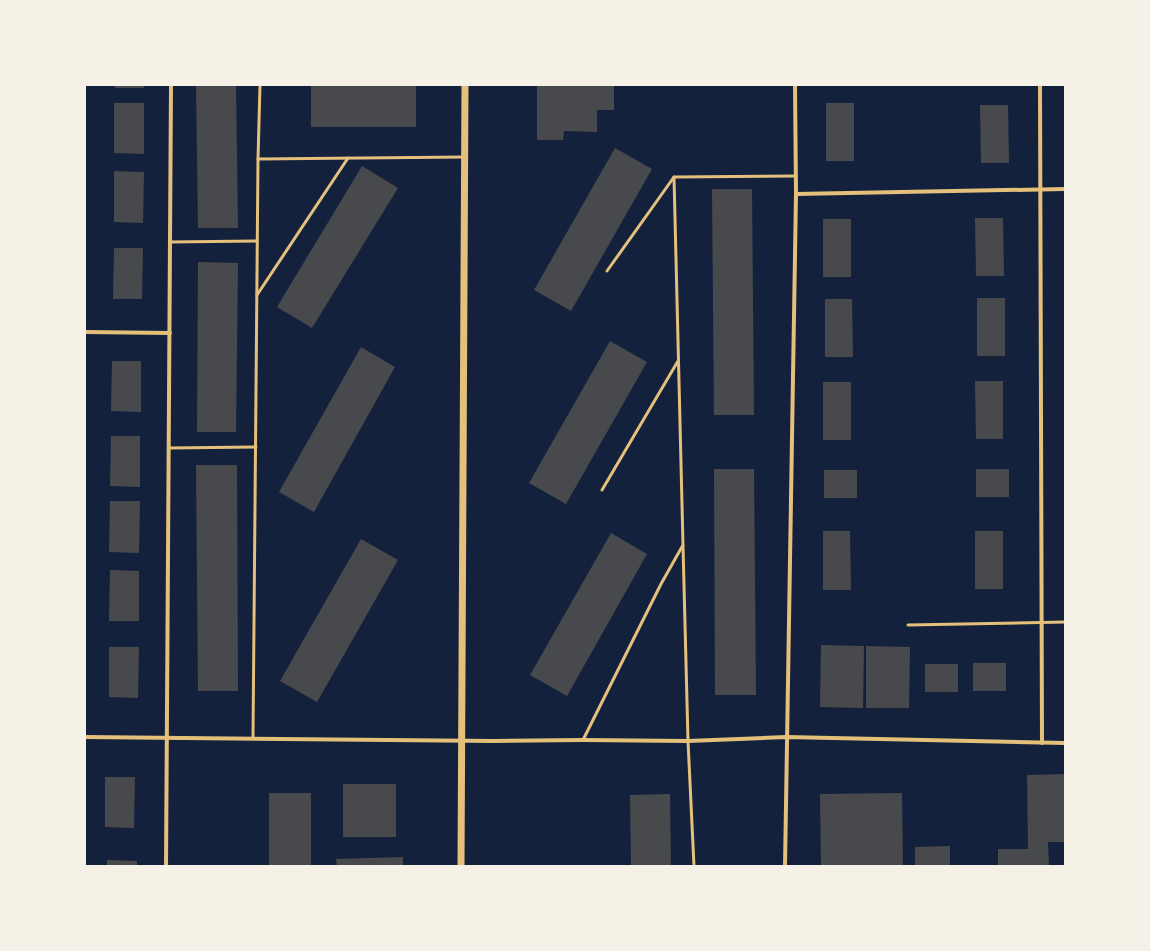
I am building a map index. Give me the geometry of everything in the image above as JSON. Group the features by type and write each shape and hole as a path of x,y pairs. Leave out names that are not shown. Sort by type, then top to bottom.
{"street":[{"path":"166,866 171,85"},
{"path":"461,866 466,85"},
{"path":"785,866 796,194 795,85"},
{"path":"1040,85 1043,621 1042,743"},
{"path":"796,194 1065,189"},
{"path":"85,332 170,333"},
{"path":"85,737 462,741 688,741 786,736 1065,743"}],"lane":[{"path":"253,738 257,241 260,85"},
{"path":"258,159 465,157"},
{"path":"257,295 348,158"},
{"path":"674,177 796,176"},
{"path":"607,271 674,177"},
{"path":"674,177 682,545 688,741 694,866"},
{"path":"170,242 257,241"},
{"path":"602,490 678,361"},
{"path":"169,448 256,447"},
{"path":"583,740 682,545"},
{"path":"908,625 1043,621 1065,622"}],"building":[{"path":"115,85 144,85 144,88 115,88"},
{"path":"196,85 236,85 238,228 198,228"},
{"path":"311,85 416,85 416,127 311,127"},
{"path":"537,85 614,85 614,110 597,110 597,132 564,131 563,140 537,140"},
{"path":"114,103 144,103 144,154 114,153"},
{"path":"826,103 854,103 854,161 826,161"},
{"path":"980,105 1008,105 1009,163 981,163"},
{"path":"615,148 652,169 571,311 534,290"},
{"path":"362,166 398,188 312,328 277,307"},
{"path":"114,171 144,172 143,223 114,222"},
{"path":"712,189 752,189 754,415 714,415"},
{"path":"975,218 1003,218 1004,276 976,276"},
{"path":"823,219 851,219 851,277 823,277"},
{"path":"114,248 143,248 142,299 113,299"},
{"path":"198,262 238,263 236,432 197,432"},
{"path":"977,298 1005,298 1005,356 977,356"},
{"path":"825,299 852,299 853,357 825,357"},
{"path":"610,341 647,362 566,504 529,483"},
{"path":"361,347 395,367 314,512 279,492"},
{"path":"112,361 141,361 141,412 111,411"},
{"path":"975,381 1003,381 1003,439 976,439"},
{"path":"823,382 851,382 851,440 823,440"},
{"path":"111,436 140,436 140,487 110,486"},
{"path":"196,465 237,465 238,691 198,691"},
{"path":"714,469 754,469 756,695 715,695"},
{"path":"976,469 1009,469 1009,497 976,497"},
{"path":"824,470 857,470 857,498 824,498"},
{"path":"110,501 140,501 139,553 109,552"},
{"path":"823,531 850,531 851,590 823,590"},
{"path":"975,531 1003,531 1003,589 975,589"},
{"path":"611,533 647,554 567,696 530,675"},
{"path":"361,539 398,560 317,702 280,681"},
{"path":"110,570 139,571 139,621 109,621"},
{"path":"821,645 864,646 863,708 820,707"},
{"path":"866,646 910,647 909,708 866,708"},
{"path":"109,647 139,647 138,698 109,697"},
{"path":"973,663 1006,663 1006,691 973,691"},
{"path":"925,664 958,664 958,692 925,692"},
{"path":"1065,774 1065,842 1048,842 1049,866 998,866 998,849 1028,849 1027,775"},
{"path":"105,777 135,777 134,828 105,827"},
{"path":"343,784 396,784 396,837 343,837"},
{"path":"269,793 311,793 311,866 269,866"},
{"path":"902,793 903,866 821,866 820,794"},
{"path":"670,794 671,866 631,866 630,795"},
{"path":"950,846 950,866 915,866 915,847"},
{"path":"403,857 403,866 337,866 336,859"},
{"path":"107,860 137,861 137,866 107,866"}]}
